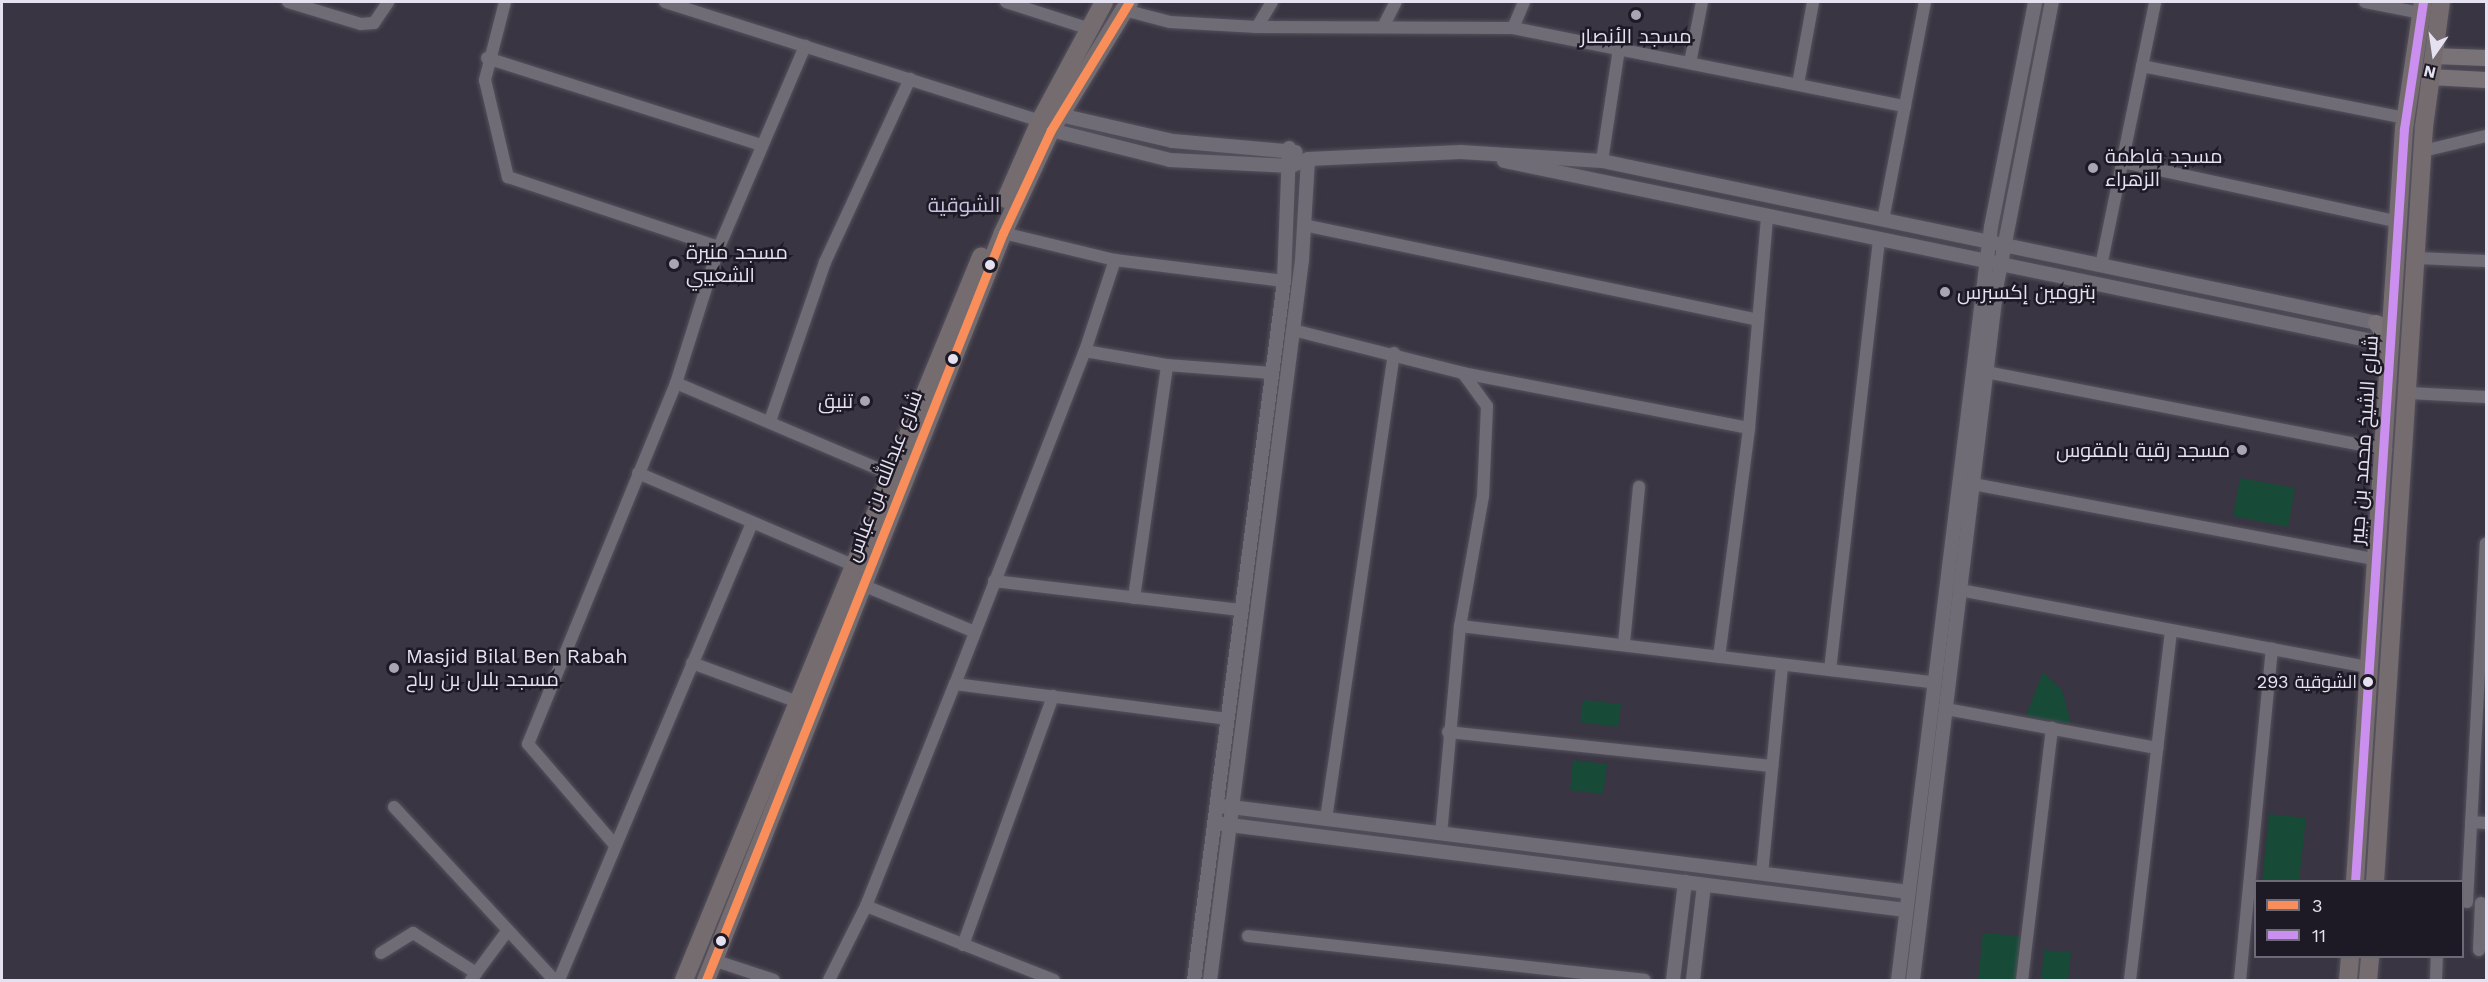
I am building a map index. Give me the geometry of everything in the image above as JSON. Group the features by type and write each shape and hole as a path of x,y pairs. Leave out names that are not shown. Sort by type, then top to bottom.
{"main road":[{"name":"شارع عبدالله بن عباس","path":"706,981 865,586 1003,233 1087,28 1104,2"},
{"path":"2356,878 2375,878 2418,258 2422,151 2441,2"},
{"name":"شارع عبدالله بن عباس","path":"684,981 888,474 1050,122 1127,6"},
{"name":"شارع الشيخ محمد بن جبير","path":"2356,878 2386,450 2388,338 2399,222 2405,118 2422,7"},
{"path":"2433,56 2487,58"},
{"path":"2430,77 2487,80"},
{"path":"2376,323 2388,338"},
{"path":"2348,981 2350,958"},
{"path":"2368,981 2370,958"}],"street":[{"path":"288,2 361,24 374,23 388,2"},
{"path":"505,2 487,58 489,110 508,177 719,247"},
{"path":"670,2 1170,160 1291,166 1308,159 1461,152 1602,161 2376,323"},
{"path":"1006,2 1087,28"},
{"path":"1257,27 1272,2"},
{"path":"1383,27 1396,2"},
{"path":"1513,28 1524,2"},
{"path":"1690,63 1702,2"},
{"path":"1798,84 1813,2"},
{"path":"1883,220 1925,2"},
{"path":"1913,981 1986,372 1994,264 1989,242 2035,2"},
{"path":"1898,981 1935,683 1994,264 2004,245 2052,2"},
{"path":"2102,266 2155,2"},
{"path":"2365,2 2422,7"},
{"path":"1127,6 1170,22 1257,27 1513,28 1905,105"},
{"path":"614,844 528,744 676,382 719,247 805,46"},
{"path":"1602,161 1618,49"},
{"path":"2463,57 2456,66 2464,79"},
{"path":"487,58 761,145"},
{"path":"2142,66 2405,118"},
{"path":"770,421 825,262 910,79"},
{"path":"1050,122 1173,141 1289,148 1308,159"},
{"path":"2422,151 2470,135 2487,136"},
{"path":"1194,981 1284,281 1291,166 1289,148"},
{"path":"1461,152 1994,264 2388,338"},
{"path":"1210,981 1293,330 1308,159"},
{"path":"2122,162 2399,222"},
{"path":"1719,657 1749,428 1767,217"},
{"path":"1304,225 1758,321"},
{"path":"1003,233 1115,260 1284,281"},
{"path":"1830,670 1880,240"},
{"path":"2418,258 2487,261"},
{"path":"829,981 866,906 955,684 1086,351 1115,260"},
{"path":"1293,330 1394,353 1463,373 1749,428"},
{"path":"1086,351 1167,365 1272,373"},
{"path":"1326,819 1394,353"},
{"path":"1134,598 1167,365"},
{"path":"1986,372 2386,450"},
{"path":"1441,834 1448,732 1460,626 1483,496 1487,406 1463,373"},
{"path":"676,382 888,474"},
{"path":"2409,393 2487,397"},
{"path":"638,473 853,565"},
{"path":"1973,484 2378,560"},
{"path":"1624,643 1639,487"},
{"path":"394,807 556,981 752,522"},
{"path":"2479,950 2484,903 2465,902 2471,822 2481,745 2487,544"},
{"path":"994,581 1242,610"},
{"path":"865,586 975,632"},
{"path":"1960,590 2371,668"},
{"path":"1460,626 1624,643 1935,683"},
{"path":"2130,981 2171,630"},
{"path":"2240,981 2272,650"},
{"path":"692,663 798,702"},
{"path":"1762,874 1782,664"},
{"path":"955,684 1227,719"},
{"path":"963,945 1053,696"},
{"path":"1946,709 2157,748"},
{"path":"2022,981 2052,728"},
{"path":"1448,732 1772,766"},
{"path":"1216,806 1232,806 1909,892"},
{"path":"2471,822 2487,823"},
{"path":"1214,824 1906,910"},
{"path":"1673,981 1684,882"},
{"path":"1693,981 1704,885"},
{"path":"866,906 1054,981"},
{"path":"381,953 413,933 474,977 507,930"},
{"path":"1248,936 1645,981"},
{"path":"2436,981 2437,958"},
{"path":"713,960 774,981"}],"green space":[{"path":"2240,478 2295,488 2288,527 2233,516"},
{"path":"2043,672 2062,690 2071,724 2026,716"},
{"path":"1583,700 1621,704 1618,727 1580,722"},
{"path":"1573,760 1607,764 1603,794 1570,790"},
{"path":"2269,814 2306,818 2299,880 2262,880"},
{"path":"1983,933 2022,936 2018,980 1978,980"},
{"path":"2044,950 2071,952 2068,980 2041,980"}],"transit line":[{"name":"3","path":"706,980 1003,233 1051,130 1129,2"},
{"name":"11","path":"2355,880 2404,129 2423,2"}],"place":[{"name":"مسجد الأنصار","path":"1636,15"},
{"name":"مسجد فاطمة الزهراء","path":"2093,168"},
{"name":"مسجد منيرة الشعيبي","path":"674,264"},
{"name":"بترومين إكسبرس","path":"1945,292"},
{"name":"تنيق","path":"865,401"},
{"name":"مسجد رقية بامقوس","path":"2242,450"},
{"name":"Masjid Bilal Ben Rabah مسجد بلال بن رباح","path":"394,668"},
{"name":"الشوقية 293","path":"2368,682"}],"district":[{"name":"الشوقية","path":"964,205"}]}
